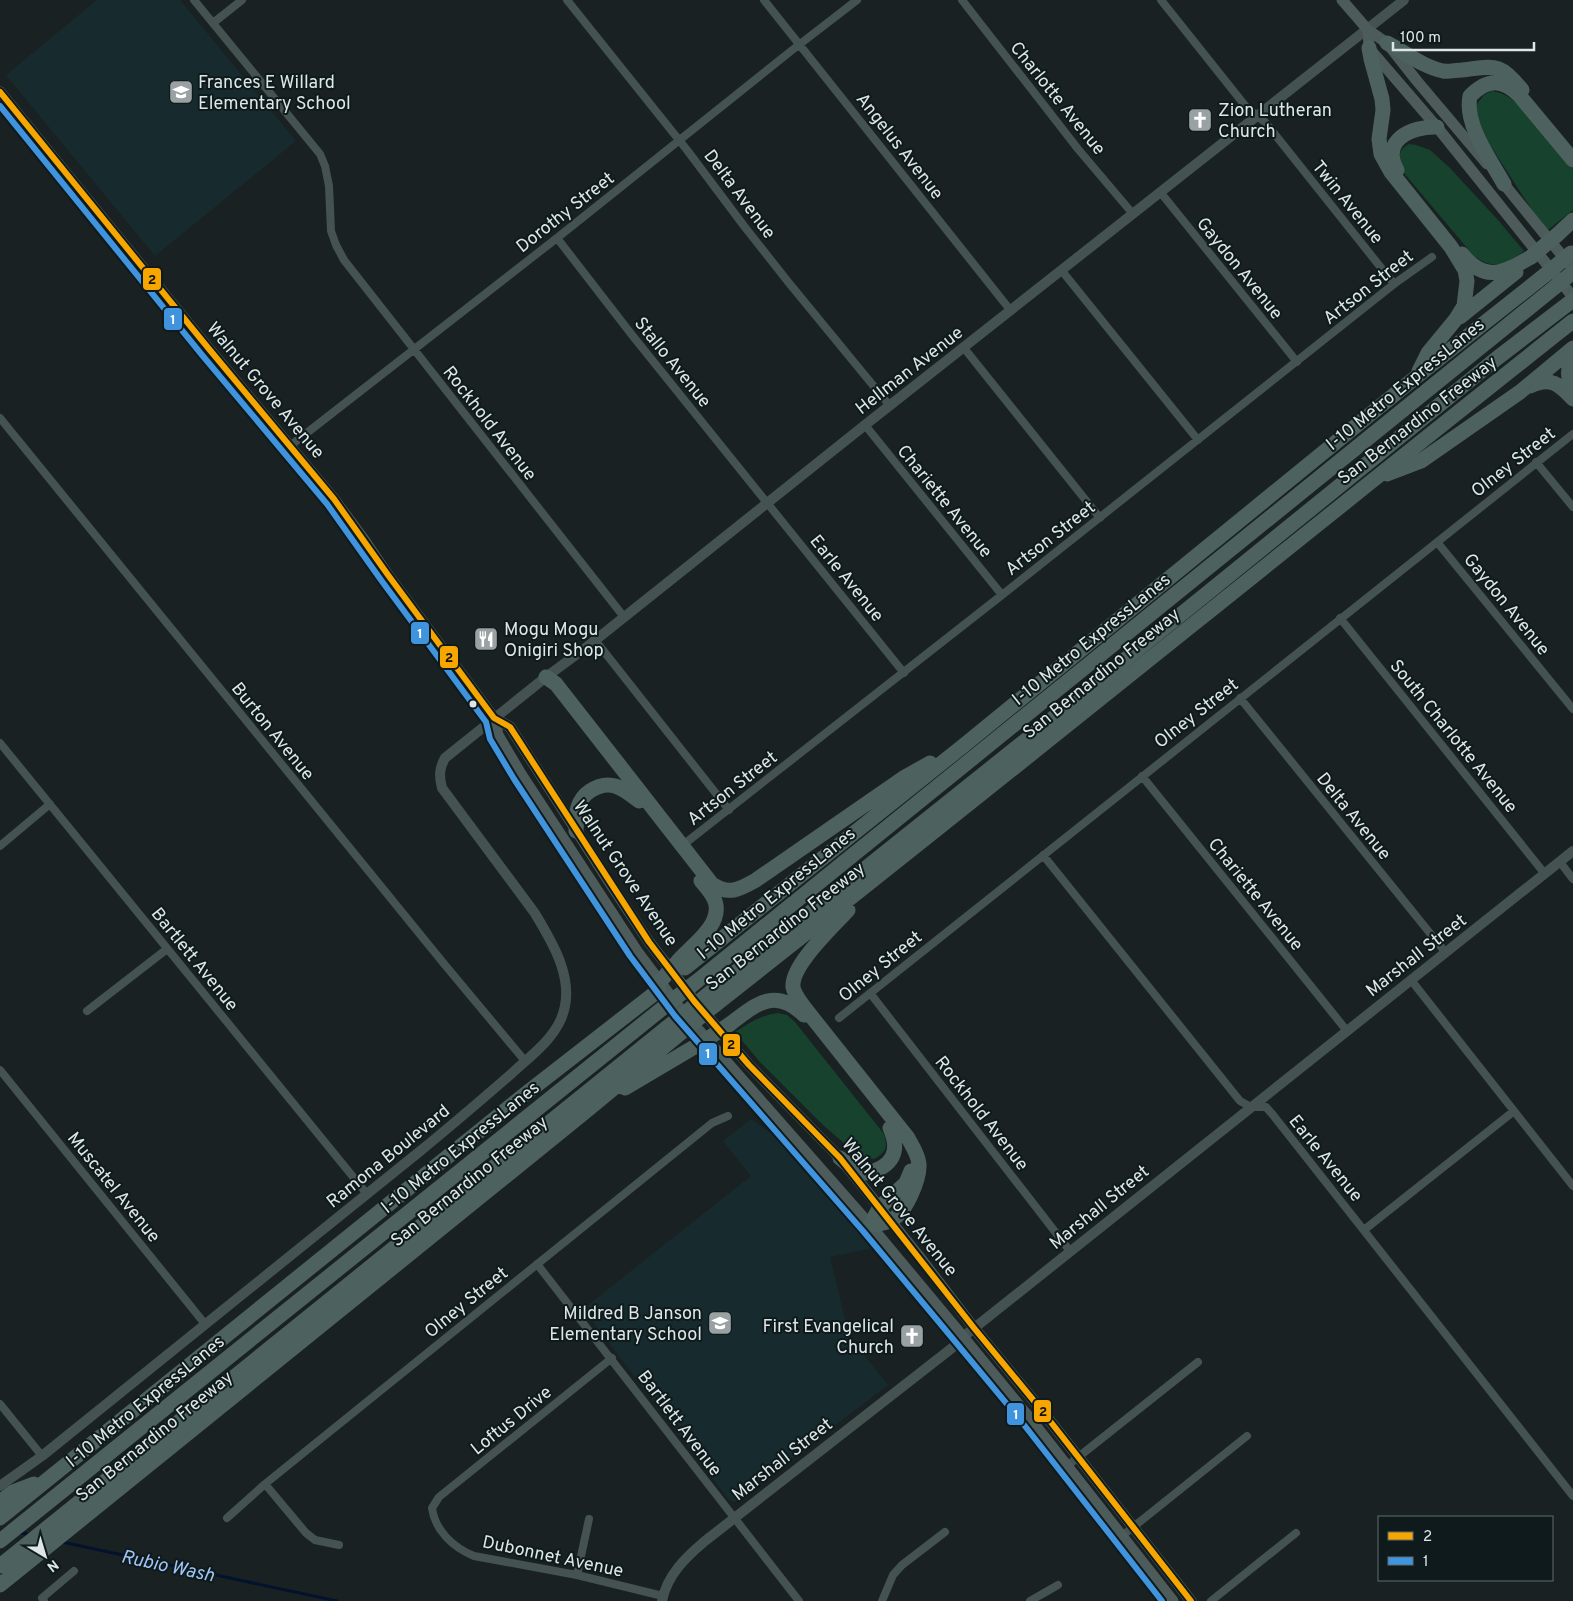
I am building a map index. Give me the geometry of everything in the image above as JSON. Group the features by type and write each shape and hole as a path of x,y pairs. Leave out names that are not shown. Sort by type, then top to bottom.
{"highway":[{"path":"1387,43 1423,63 1444,71 1491,66 1507,72 1573,150"},
{"path":"1369,48 1384,110 1379,138 1381,154 1391,172 1451,247 1465,270 1467,282 1464,306 1456,319 1428,353 1416,378"},
{"path":"1504,184 1470,120 1468,103 1470,96 1484,84 1492,82 1510,86 1573,160"},
{"path":"1436,126 1425,126 1413,130 1397,141 1392,148 1393,164 1408,186 1468,261 1476,268 1492,273 1509,270 1573,224"},
{"path":"1557,235 1573,220"},
{"name":"San Bernardino Freeway","path":"2,1511 13,1492 47,1479 516,1101 656,991 682,964 963,746 1572,253"},
{"path":"1456,319 1522,266 1530,256"},
{"name":"I-10 Metro ExpressLanes","path":"0,1541 696,982 1573,271"},
{"name":"I-10 Metro ExpressLanes","path":"0,1566 684,1022 1010,753 1571,300"},
{"name":"San Bernardino Freeway","path":"711,1000 876,879 1573,321"},
{"path":"1372,480 1421,461 1520,392 1573,348"},
{"path":"1573,359 1568,379 1573,387"},
{"path":"1520,392 1537,383 1551,381 1559,385 1573,399"},
{"path":"546,677 556,684 712,884 726,891 735,890 756,880 905,777 963,746"},
{"path":"546,677 552,688 709,891 715,902 714,919 682,964"},
{"path":"576,831 578,808 581,801 586,793 596,787 616,786 626,790 639,801"},
{"path":"870,1225 891,1221 903,1210 915,1185 919,1172 919,1161 908,1138 804,1007 793,989 793,980 803,960 876,879"},
{"path":"585,1112 701,1044 763,1002 780,1001 791,1004 804,1015 908,1154 911,1170 910,1176 906,1183 880,1207 870,1225"},
{"name":"San Bernardino Freeway","path":"0,1594 6,1581 585,1112 684,1022"},
{"path":"840,1158 852,1168 867,1173 883,1167 894,1156 896,1146 895,1138 890,1128"}],"main road":[{"path":"1342,0 1368,30 1387,43 1416,81 1504,184 1573,271"},
{"path":"1368,30 1369,48 1436,126 1571,300"},
{"name":"Walnut Grove Avenue","path":"0,92 203,342 334,499 494,718 498,735 521,774 637,951 688,1018 870,1225 1028,1416 1173,1601"},
{"name":"Walnut Grove Avenue","path":"494,718 510,727 649,942 694,1001 749,1064 840,1158 974,1328 1040,1407 1190,1601"}],"street":[{"name":"Rockhold Avenue","path":"194,0 320,154 325,166 329,186 331,231 344,260 624,617"},
{"path":"213,23 242,0"},
{"name":"Delta Avenue","path":"567,0 842,349 890,406"},
{"name":"Angelus Avenue","path":"764,0 1011,310"},
{"name":"Dorothy Street","path":"290,446 558,238 857,0"},
{"name":"Charlotte Avenue","path":"962,0 1064,131 1133,214"},
{"name":"Twin Avenue","path":"1161,0 1247,108 1265,122 1394,284"},
{"name":"Hellman Avenue","path":"439,771 450,753 1404,0"},
{"name":"Gaydon Avenue","path":"1161,193 1296,362"},
{"name":"Stallo Avenue","path":"558,238 638,343 767,503"},
{"name":"Artson Street","path":"688,842 1394,284 1432,257"},
{"path":"1062,271 1198,440"},
{"path":"964,348 1100,518"},
{"name":"Burton Avenue","path":"0,418 434,952 525,1061"},
{"name":"Chariette Avenue","path":"865,425 1002,595"},
{"name":"Olney Street","path":"839,1018 1573,434"},
{"path":"1536,462 1573,508"},
{"name":"Earle Avenue","path":"767,503 904,673"},
{"name":"Gaydon Avenue","path":"1437,542 1573,709"},
{"name":"South Charlotte Avenue","path":"1340,618 1545,874"},
{"path":"595,640 729,810"},
{"name":"Delta Avenue","path":"1240,698 1446,953"},
{"name":"Bartlett Avenue","path":"0,743 367,1194"},
{"name":"Ramona Boulevard","path":"0,1486 42,1456 463,1116 555,1032 566,1003 567,986 556,954 534,912 442,788 439,771"},
{"name":"Chariette Avenue","path":"1142,776 1348,1031"},
{"path":"0,846 50,804"},
{"name":"Marshall Street","path":"662,1598 669,1580 682,1561 705,1541 952,1348 963,1337 1070,1251 1573,851"},
{"name":"Earle Avenue","path":"1043,855 1240,1101 1251,1107 1266,1107 1573,1496"},
{"path":"1560,862 1573,879"},
{"path":"87,1011 167,948"},
{"path":"1411,980 1573,1186"},
{"name":"Rockhold Avenue","path":"870,993 1070,1251"},
{"name":"Muscatel Avenue","path":"0,1070 205,1324"},
{"path":"1364,1230 1514,1111"},
{"name":"Olney Street","path":"226,1518 265,1484 712,1123 728,1116"},
{"name":"Bartlett Avenue","path":"537,1264 612,1358 799,1601"},
{"name":"Loftus Drive","path":"432,1508 439,1497 612,1358"},
{"path":"1067,1466 1198,1362"},
{"path":"0,1405 42,1456"},
{"path":"1122,1536 1247,1436"},
{"path":"265,1484 306,1533 315,1540 339,1545"},
{"name":"Dubonnet Avenue","path":"432,1508 438,1527 450,1542 462,1551 474,1556 577,1575 662,1598"},
{"path":"577,1575 589,1519"},
{"path":"882,1601 893,1575 945,1532"},
{"path":"1211,1601 1296,1533"},
{"path":"44,1601 42,1598 74,1572"},
{"path":"1030,1601 1058,1586"}],"shaded area":[{"path":"97,0 180,0 296,141 155,256 6,75"},
{"name":"Mildred B Janson Elementary School","path":"751,1119 772,1134 878,1247 830,1257 849,1336 888,1385 734,1502 729,1500 583,1309 751,1176 723,1141"}],"green space":[{"path":"1492,91 1507,96 1520,106 1573,169 1573,210 1548,230 1532,210 1479,128 1474,108 1484,95"},
{"path":"1409,144 1430,150 1449,167 1524,251 1511,260 1499,264 1487,263 1473,255 1403,172 1400,153"},
{"path":"778,1013 787,1015 795,1022 884,1134 885,1149 874,1159 859,1156 823,1125 759,1061 735,1032 761,1018"}],"waterway":[{"name":"Rubio Wash","path":"18,1532 31,1535"},
{"name":"Rubio Wash","path":"62,1542 337,1601"}],"transit line":[{"name":"2","path":"0,92 334,499 494,718 510,727 649,942 694,1001 749,1065 840,1158 1191,1601"},
{"name":"1","path":"0,106 202,355 327,504 486,722 490,739 514,779 630,956 675,1016 863,1231 948,1333 1021,1421 1162,1601"}],"place":[{"name":"Frances E Willard Elementary School","path":"181,92"},
{"name":"Zion Lutheran Church","path":"1200,120"},
{"name":"Mogu Mogu Onigiri Shop","path":"486,639"},
{"name":"Mildred B Janson Elementary School","path":"720,1323"},
{"name":"First Evangelical Church","path":"912,1336"}]}
